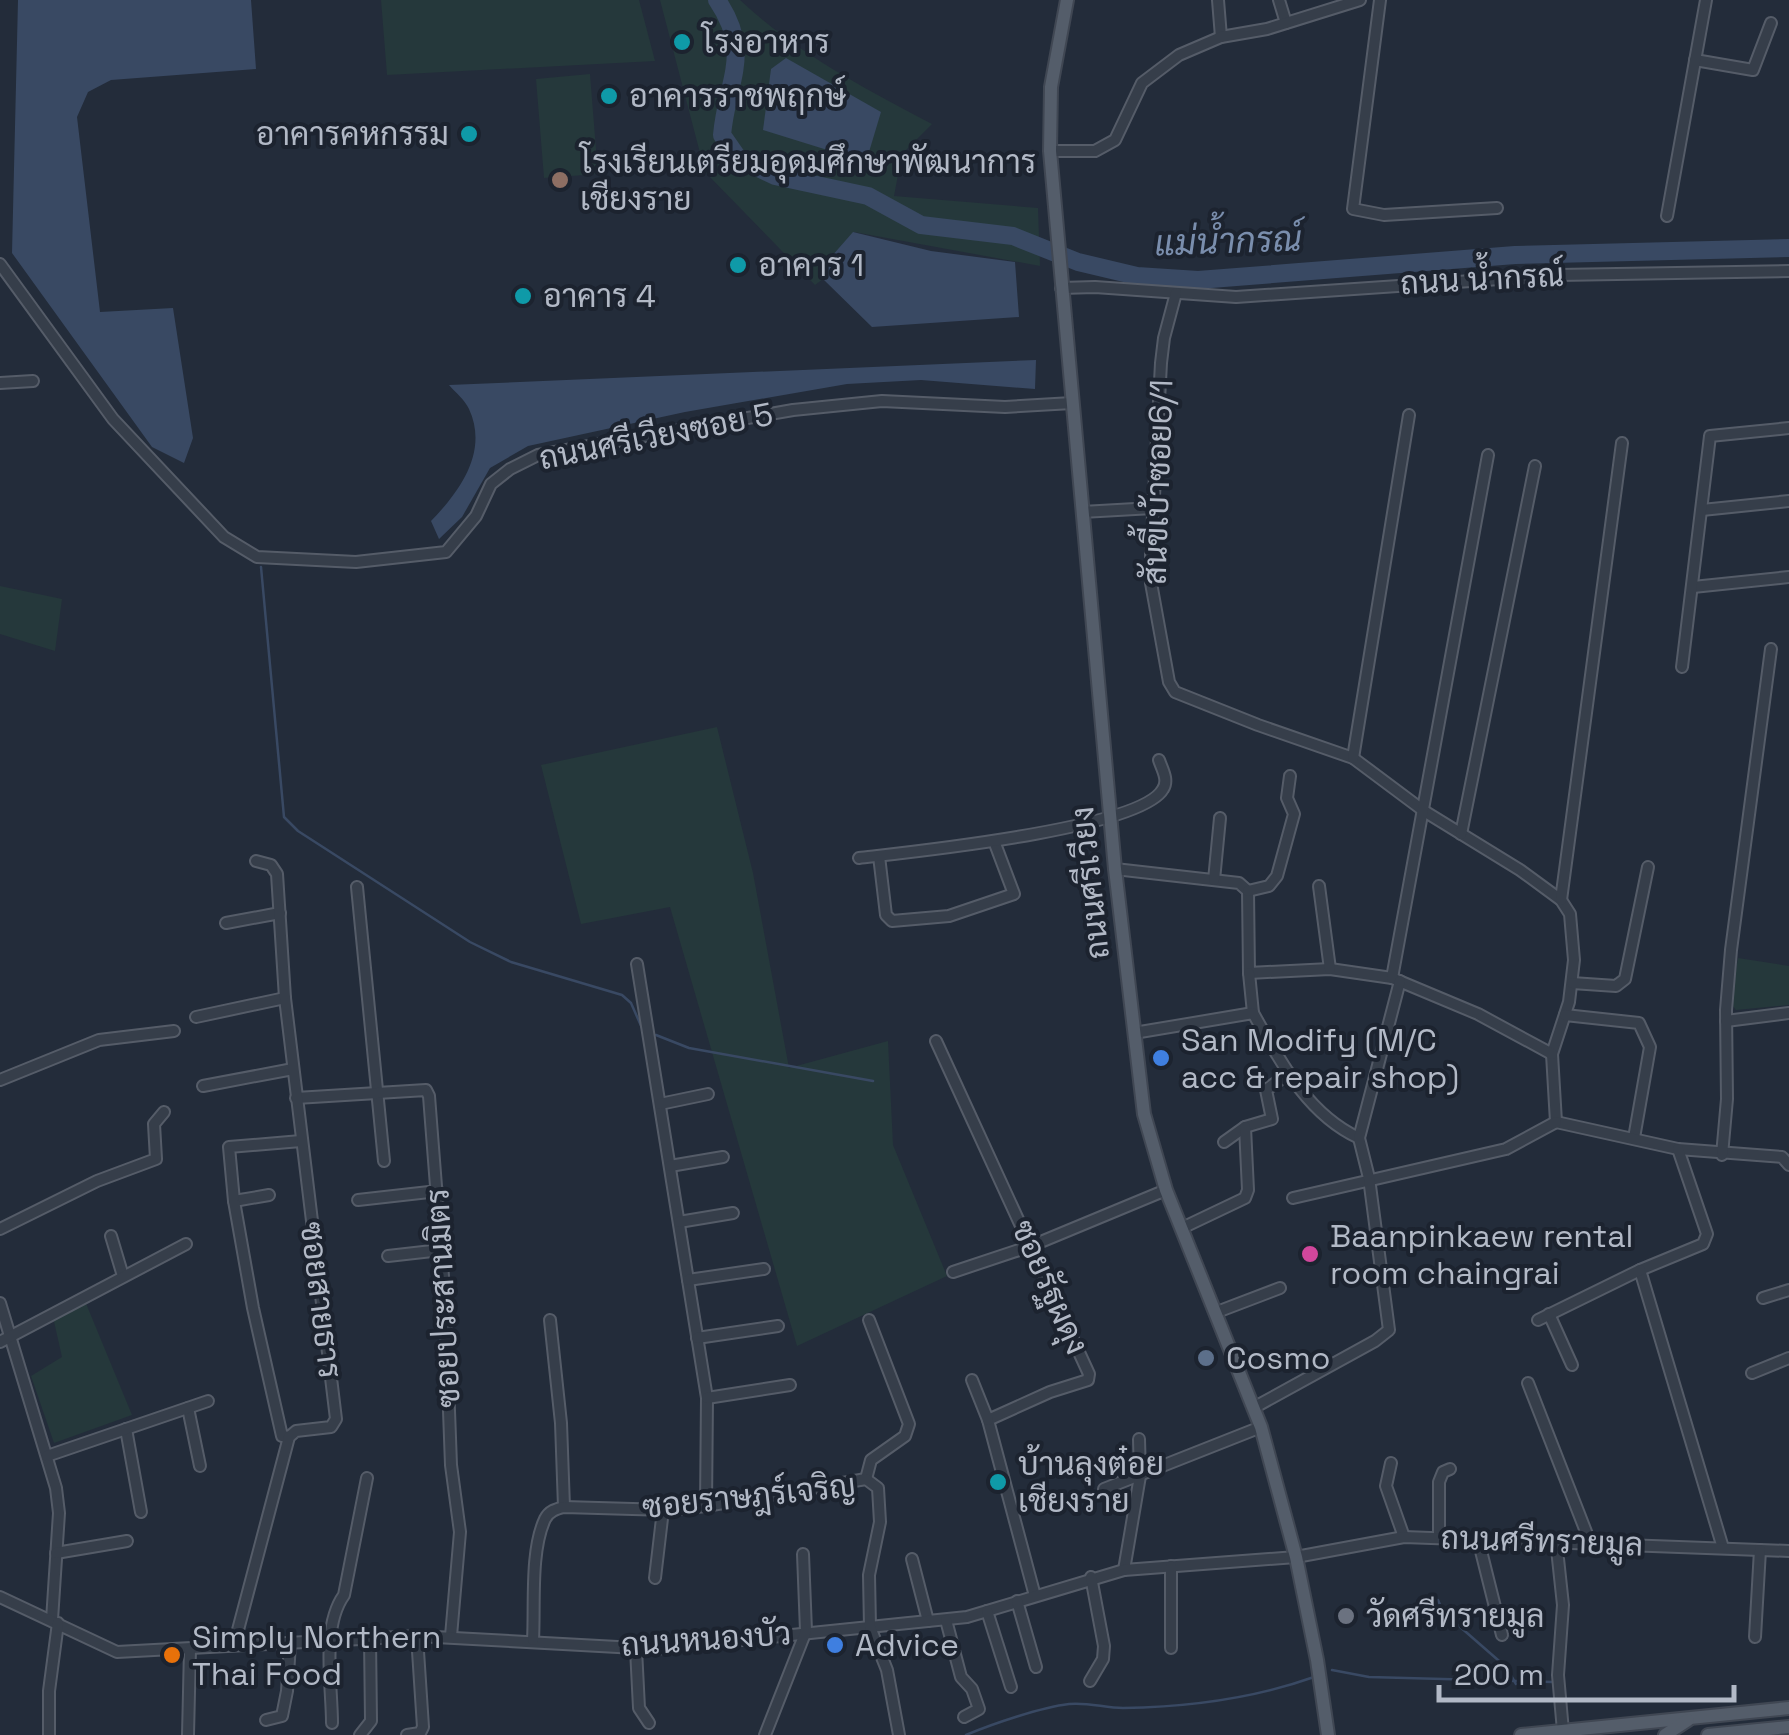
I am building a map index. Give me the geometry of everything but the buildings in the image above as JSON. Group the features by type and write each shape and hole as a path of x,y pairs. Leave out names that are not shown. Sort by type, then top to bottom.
{"main road":[{"name":"ถนนศรีเวียง","path":"1067,0 1051,87 1050,151 1115,869 1144,1114 1166,1190 1261,1427 1296,1558 1328,1735"},
{"path":"1522,1735 1789,1708"},
{"path":"1665,1735 1692,1718"},
{"path":"1708,1735 1789,1726"}],"street":[{"path":"1218,0 1221,38"},
{"path":"1279,0 1286,23"},
{"path":"1050,151 1095,151 1114,140 1142,82 1170,60 1221,38 1360,0"},
{"path":"1380,0 1353,210 1384,215 1497,208"},
{"path":"1667,216 1706,0"},
{"path":"1695,60 1752,70 1771,23"},
{"name":"ถนนศรีเวียงซอย 5","path":"0,264 113,418 224,537 257,557 356,562 446,552 476,516 491,484 510,469 538,456 650,434 793,410 882,401 1005,407 1072,403"},
{"name":"ถนน น้ำกรณ์","path":"1061,288 1236,297 1558,274 1789,271"},
{"name":"สันขี้เบ้าซอย6/1","path":"1176,293 1164,338 1151,583 1169,682 1175,692 1353,758 1424,811 1561,900"},
{"path":"0,383 33,381"},
{"path":"1353,758 1409,416"},
{"path":"1682,667 1710,436 1789,428"},
{"path":"1556,1122 1552,1054 1572,983 1574,931 1561,900 1622,442"},
{"path":"1254,1406 1389,1330 1369,1178 1358,1138 1396,979 1488,454"},
{"path":"1462,834 1535,466"},
{"path":"1702,510 1789,501"},
{"path":"1082,512 1154,508"},
{"path":"1693,587 1789,577"},
{"path":"1722,1155 1732,950 1771,649"},
{"path":"859,858 994,841 1110,817 1146,804 1162,792 1166,782 1159,760"},
{"path":"1248,892 1269,886 1278,876 1294,814 1288,798 1290,776"},
{"path":"1214,880 1220,818"},
{"path":"879,856 886,915 892,922 949,916 1014,894 994,841"},
{"name":"ซอยสายธาร","path":"256,861 271,865 277,874 296,1098 336,1420 331,1426 296,1431 289,1437"},
{"path":"1572,983 1616,986 1625,979 1648,867"},
{"path":"1115,869 1239,882 1248,892 1253,1013 1308,1101 1338,1128 1358,1138"},
{"path":"1319,886 1330,969"},
{"path":"357,887 384,1162"},
{"path":"226,924 280,914"},
{"path":"637,964 707,1398 706,1506"},
{"path":"1249,973 1330,969 1396,979 1478,1014 1552,1054"},
{"path":"196,1017 286,998"},
{"path":"1134,1034 1253,1013"},
{"path":"1726,1022 1789,1013"},
{"path":"1565,1014 1639,1023 1650,1047 1634,1138"},
{"path":"0,1080 117,1035 174,1031"},
{"name":"ซอยรัฐผดุง","path":"936,1042 1088,1374 1088,1380 988,1420"},
{"path":"203,1086 293,1069"},
{"path":"1224,1142 1245,1127 1272,1119 1266,1090 1290,1073"},
{"name":"ซอยประสานมิตร","path":"296,1098 426,1090 438,1192 452,1465 460,1532 451,1636"},
{"path":"660,1104 708,1094"},
{"path":"0,1229 97,1182 156,1159 154,1124 164,1112"},
{"path":"1293,1198 1506,1149 1556,1122 1678,1149 1782,1157 1789,1165"},
{"path":"1182,1228 1245,1198 1245,1127"},
{"path":"234,1645 289,1437 282,1436 277,1423 234,1201 228,1147 302,1141"},
{"path":"1572,1365 1543,1317 1703,1244 1707,1234 1678,1149"},
{"path":"670,1166 723,1157"},
{"path":"952,1272 1031,1246 1166,1190"},
{"path":"358,1200 438,1192"},
{"path":"234,1201 270,1195"},
{"path":"679,1222 733,1213"},
{"path":"112,1236 124,1276"},
{"path":"4,1338 186,1244"},
{"path":"388,1256 441,1250"},
{"path":"688,1280 764,1269"},
{"path":"1640,1270 1723,1548"},
{"path":"1217,1312 1280,1288"},
{"path":"1763,1298 1789,1290"},
{"path":"0,1303 4,1338 47,1456 59,1514 49,1735"},
{"path":"533,1640 536,1558 545,1519 552,1511 564,1507 561,1423 550,1320"},
{"path":"866,1480 871,1460 905,1436 909,1424 869,1320"},
{"path":"697,1338 778,1326"},
{"path":"1752,1373 1789,1358"},
{"path":"972,1380 988,1420 1035,1596"},
{"path":"1528,1383 1590,1542"},
{"path":"707,1398 790,1384"},
{"path":"47,1456 208,1401"},
{"path":"188,1408 200,1466"},
{"path":"1104,1489 1261,1427"},
{"path":"126,1429 141,1512"},
{"path":"1124,1570 1140,1476 1139,1440"},
{"path":"1391,1464 1386,1486 1404,1538"},
{"path":"1440,1538 1439,1482 1443,1472 1450,1469"},
{"path":"332,1723 332,1639 367,1478"},
{"name":"ซอยราษฎร์เจริญ","path":"564,1507 662,1510 866,1480 878,1488 880,1522 869,1575 870,1627"},
{"path":"655,1578 662,1510"},
{"name":"ถนนศรีทรายมูล","path":"1296,1558 1404,1538 1556,1540 1789,1551"},
{"path":"1478,1539 1502,1635"},
{"path":"56,1553 127,1540"},
{"path":"1556,1540 1563,1605 1558,1675 1563,1731"},
{"path":"1755,1637 1760,1550"},
{"path":"765,1735 806,1631 803,1554"},
{"name":"ถนนหนองบัว","path":"0,1597 117,1652 417,1636 636,1649 946,1620 987,1612 1124,1570 1296,1558"},
{"path":"912,1559 928,1621"},
{"path":"1171,1566 1171,1648"},
{"path":"1090,1681 1103,1659 1104,1646 1092,1577"},
{"path":"1018,1602 1036,1667"},
{"path":"987,1612 1011,1687"},
{"path":"946,1620 961,1676 972,1689 979,1709 964,1717"},
{"path":"870,1627 887,1670 899,1735"},
{"path":"407,1735 420,1732 423,1727 417,1636"},
{"path":"360,1735 371,1720 370,1638"},
{"path":"266,1720 282,1716 290,1642"},
{"path":"188,1735 190,1649"},
{"path":"636,1649 639,1708 649,1723"}],"shaded area":[{"path":"381,0 639,0 655,61 387,75"},
{"path":"660,0 740,0 808,53 932,124 902,154 894,196 1038,208 1040,266 854,232 831,257 823,279 815,285 705,172"},
{"path":"590,74 598,174 544,178 536,79"},
{"path":"0,586 62,599 55,651 0,634"},
{"path":"717,727 753,873 789,1068 888,1041 893,1145 947,1276 797,1346 670,907 581,924 541,765"},
{"path":"1738,958 1789,966 1789,1005 1736,1010 1731,1004"},
{"path":"85,1301 132,1415 54,1443 31,1376 62,1357 53,1317"}],"water":[{"path":"18,0 251,0 256,69 111,80 88,92 77,117 100,312 173,308 193,438 184,463 152,447 12,253"},
{"path":"786,58 881,112 866,162 763,130 771,69"},
{"path":"853,232 931,251 1015,262 1019,317 872,327 823,279 831,257"},
{"path":"1036,360 1035,389 921,380 847,384 685,412 528,446 490,468 462,517 439,539 431,521 461,484 475,441 469,409 449,385"}],"waterway":[{"name":"แม่น้ำกรณ์","path":"717,0 728,19 736,51 722,135 738,158 775,176 868,196 921,225 1013,236 1078,262 1137,276 1198,280 1515,255 1789,248"},
{"path":"261,567 284,817 298,831 470,942 511,962 622,995 631,1003 642,1028"},
{"path":"656,1035 689,1048 873,1081"},
{"path":"1438,1600 1443,1612 1506,1667 1516,1684"},
{"path":"1332,1670 1369,1677 1553,1682"},
{"path":"966,1735 1017,1716 1069,1704 1171,1706 1244,1696 1314,1677"}],"place":[{"name":"โรงอาหาร","path":"682,42"},
{"name":"อาคารราชพฤกษ์","path":"609,96"},
{"name":"อาคารคหกรรม","path":"469,134"},
{"name":"โรงเรียนเตรียมอุดมศึกษาพัฒนาการ เชียงราย","path":"560,180"},
{"name":"อาคาร 1","path":"738,265"},
{"name":"อาคาร 4","path":"523,296"},
{"name":"San Modify (M/C acc & repair shop)","path":"1161,1058"},
{"name":"Baanpinkaew rental room chaingrai","path":"1310,1254"},
{"name":"Cosmo","path":"1206,1358"},
{"name":"บ้านลุงต๋อย เชียงราย","path":"998,1482"},
{"name":"วัดศรีทรายมูล","path":"1346,1616"},
{"name":"Advice","path":"835,1645"},
{"name":"Simply Northern Thai Food","path":"172,1655"}]}
